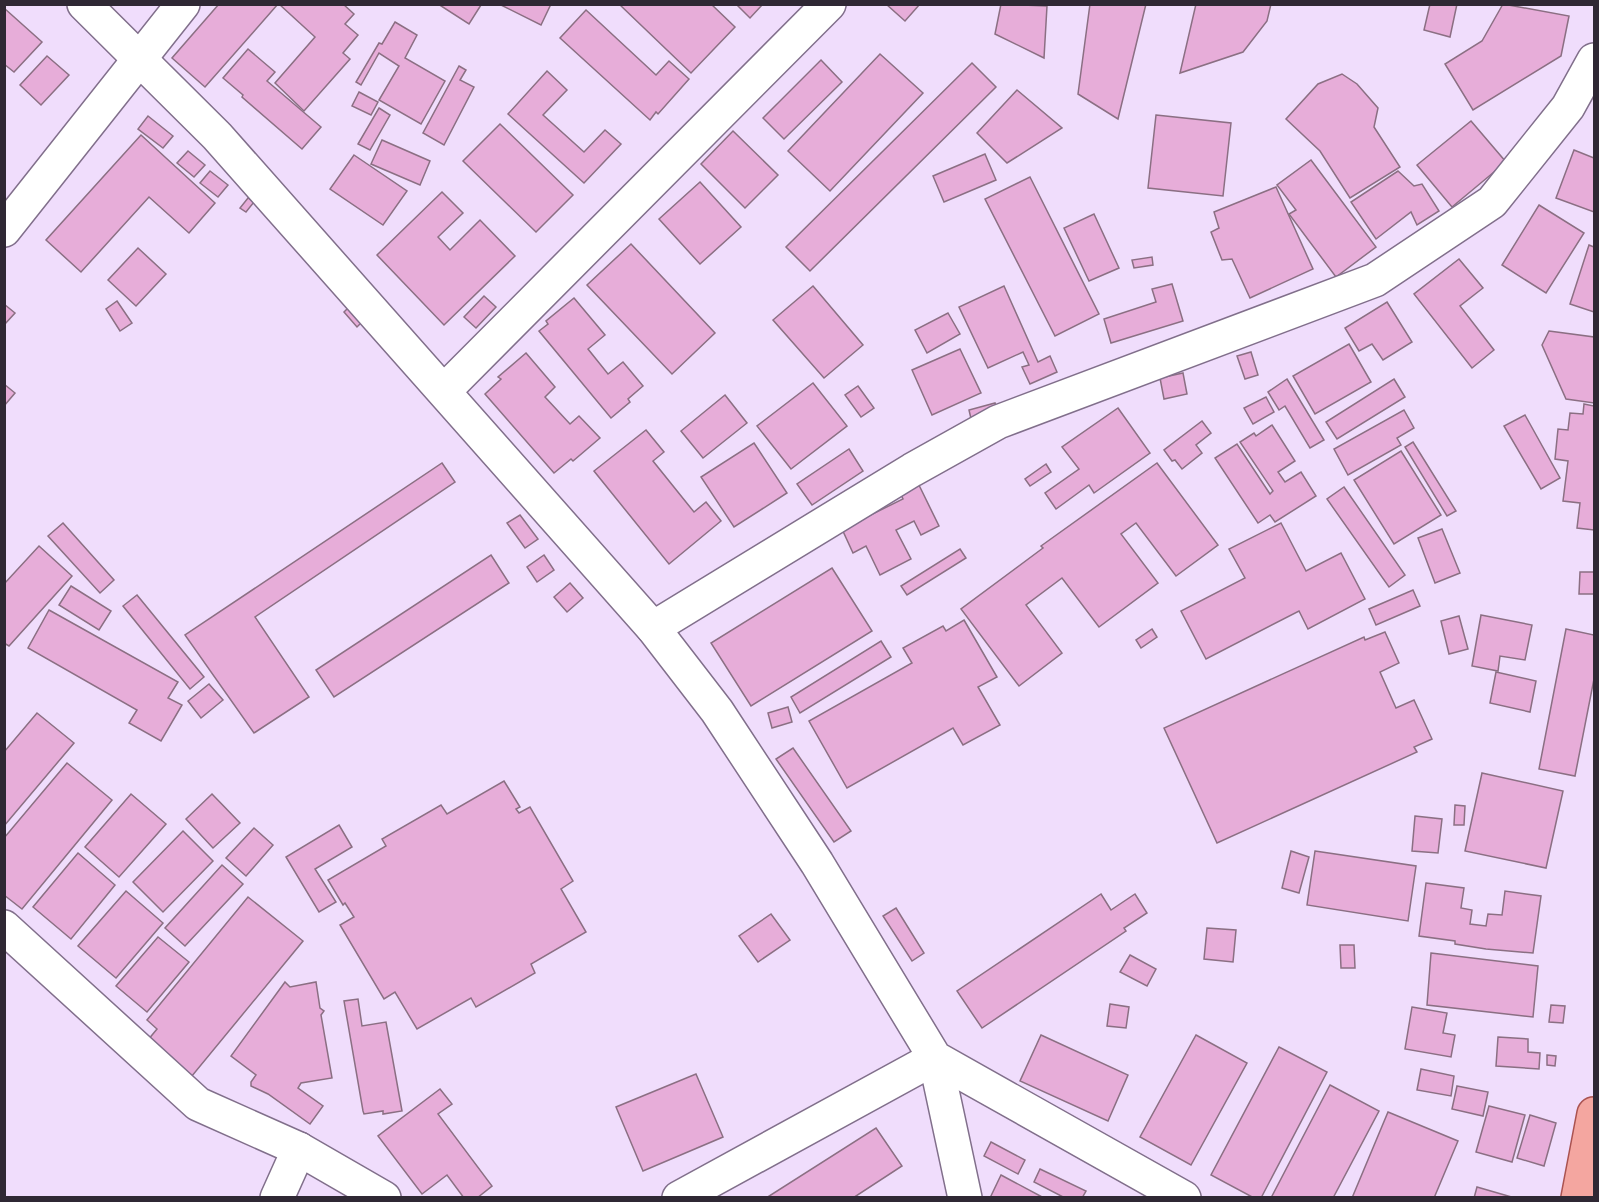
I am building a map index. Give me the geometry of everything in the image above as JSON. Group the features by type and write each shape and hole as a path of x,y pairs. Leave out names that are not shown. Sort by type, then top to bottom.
{"main road":[{"path":"1578,1197 1594,1114"}],"street":[{"path":"84,4 217,136 653,628 717,711 817,863 935,1058 965,1197"},
{"path":"4,230 183,4"},
{"path":"444,391 829,4"},
{"path":"653,628 902,476 998,422 1375,280 1492,202 1568,107 1594,60"},
{"path":"4,927 198,1104 299,1149 384,1197"},
{"path":"679,1197 935,1058"},
{"path":"935,1058 1184,1197"},
{"path":"277,1197 299,1149"}],"building":[{"path":"219,4 278,4 205,87 172,58"},
{"path":"279,4 343,4 354,14 345,24 358,35 343,53 350,59 304,111 275,83 315,37"},
{"path":"438,4 479,4 481,5 469,24"},
{"path":"499,4 551,4 541,25"},
{"path":"619,4 711,4 735,27 691,73"},
{"path":"736,4 763,4 750,18"},
{"path":"886,4 920,4 905,21"},
{"path":"1001,4 1047,6 1044,58 995,34"},
{"path":"1090,4 1146,4 1118,119 1078,94"},
{"path":"1196,4 1271,4 1267,21 1243,52 1180,73"},
{"path":"1430,4 1457,4 1450,37 1424,30"},
{"path":"1503,4 1569,16 1561,56 1473,110 1445,64 1482,41"},
{"path":"4,8 42,42 14,72 4,64"},
{"path":"586,10 656,75 669,61 689,79 650,120 560,38"},
{"path":"395,22 417,35 405,58 445,81 421,124 379,100 399,66 379,53 361,85 356,82 379,43 382,44"},
{"path":"248,49 275,72 267,81 321,127 302,149 223,78"},
{"path":"880,54 923,93 830,191 788,151"},
{"path":"47,56 69,75 41,105 20,85"},
{"path":"821,60 842,82 784,139 763,118"},
{"path":"972,63 996,87 810,271 786,247"},
{"path":"459,66 466,70 460,80 474,87 444,145 423,133"},
{"path":"547,71 567,90 543,115 584,152 605,130 621,144 584,183 508,114"},
{"path":"1342,74 1357,84 1378,108 1374,127 1400,167 1350,198 1320,151 1286,119 1318,84"},
{"path":"1017,90 1062,128 1007,163 977,133"},
{"path":"359,92 378,102 371,115 352,106"},
{"path":"379,108 390,115 370,150 358,144"},
{"path":"1156,115 1231,123 1223,196 1148,188"},
{"path":"148,116 173,136 163,148 138,129"},
{"path":"1471,121 1506,162 1452,207 1417,165"},
{"path":"500,124 573,195 536,232 463,161"},
{"path":"733,131 778,175 745,208 701,164"},
{"path":"141,135 215,203 189,233 149,197 81,272 46,240"},
{"path":"382,140 430,161 420,185 371,164"},
{"path":"1574,150 1594,158 1594,212 1556,198"},
{"path":"188,151 205,165 194,177 177,163"},
{"path":"985,154 996,180 944,202 933,176"},
{"path":"354,155 407,191 383,225 330,189"},
{"path":"1311,160 1376,247 1336,277 1289,214 1296,210 1277,185"},
{"path":"210,171 228,185 218,197 200,183"},
{"path":"1398,171 1414,186 1422,184 1439,211 1417,225 1411,212 1376,239 1351,202"},
{"path":"1030,177 1099,314 1055,336 985,199"},
{"path":"700,182 741,227 700,264 659,219"},
{"path":"1276,187 1313,269 1250,298 1232,259 1222,260 1211,232 1219,228 1214,212"},
{"path":"442,192 463,213 438,237 450,250 480,220 515,256 444,325 377,255"},
{"path":"248,198 254,202 246,212 240,208"},
{"path":"1539,205 1584,233 1546,293 1502,265"},
{"path":"1094,214 1119,268 1089,281 1064,228"},
{"path":"631,244 715,333 672,374 587,285"},
{"path":"1589,245 1594,247 1594,312 1570,304"},
{"path":"138,248 166,274 136,306 108,280"},
{"path":"1152,257 1153,265 1134,268 1132,260"},
{"path":"1459,259 1483,288 1460,306 1494,350 1472,368 1414,294"},
{"path":"1172,284 1183,321 1111,343 1104,319 1156,302 1152,289"},
{"path":"813,286 863,345 824,378 773,320"},
{"path":"1004,286 1038,362 1050,356 1057,372 1030,384 1022,367 1029,365 1023,352 988,368 959,307"},
{"path":"484,296 496,307 476,328 464,317"},
{"path":"574,298 605,335 588,349 608,374 623,362 643,386 628,399 630,402 611,418 539,331 548,324 546,321"},
{"path":"117,301 132,323 120,331 106,309"},
{"path":"1387,302 1412,342 1383,360 1372,344 1359,351 1345,328"},
{"path":"4,304 15,313 4,325"},
{"path":"352,304 365,319 357,327 344,312"},
{"path":"948,313 960,334 927,353 915,330"},
{"path":"1549,331 1594,337 1594,403 1566,399 1542,345"},
{"path":"1349,344 1371,382 1315,414 1293,376"},
{"path":"960,349 981,393 932,415 912,370"},
{"path":"1251,352 1258,375 1245,379 1237,356"},
{"path":"526,353 555,387 545,397 570,424 579,416 600,438 573,461 571,459 554,473 485,394 501,379 498,377"},
{"path":"1183,373 1187,394 1164,399 1160,378"},
{"path":"1287,379 1324,440 1310,448 1285,406 1279,410 1268,392"},
{"path":"1394,379 1405,397 1337,439 1326,422"},
{"path":"813,383 847,426 791,469 757,426"},
{"path":"4,384 15,393 4,406"},
{"path":"858,386 874,408 861,417 845,395"},
{"path":"725,395 747,423 703,458 681,431"},
{"path":"1266,397 1274,412 1253,424 1244,408"},
{"path":"995,403 999,417 972,423 969,410"},
{"path":"1584,404 1594,406 1594,530 1577,528 1580,503 1563,501 1568,461 1555,459 1558,429 1568,430 1570,413 1583,414"},
{"path":"1118,408 1150,453 1094,493 1089,485 1056,509 1045,493 1079,469 1062,447"},
{"path":"1404,410 1414,428 1397,438 1401,445 1348,475 1334,449"},
{"path":"1525,415 1560,478 1541,489 1504,426"},
{"path":"1202,421 1211,433 1196,445 1202,453 1182,469 1164,450"},
{"path":"1272,425 1295,461 1278,472 1285,482 1301,472 1316,496 1275,522 1270,515 1258,523 1215,458 1237,444 1270,494 1273,491 1240,442 1254,433 1256,436"},
{"path":"646,430 664,452 653,461 694,512 706,502 721,521 669,564 594,471"},
{"path":"1413,442 1456,511 1447,516 1405,447"},
{"path":"754,443 787,493 734,527 701,477"},
{"path":"849,449 863,471 812,505 797,484"},
{"path":"1401,451 1441,515 1394,544 1354,480"},
{"path":"442,463 455,482 255,617 309,697 254,733 185,635"},
{"path":"1157,463 1218,545 1176,576 1136,523 1121,534 1158,583 1099,627 1062,578 1026,605 1062,653 1019,686 961,609 1043,548 1041,546"},
{"path":"1046,464 1051,472 1030,486 1025,479"},
{"path":"916,479 939,526 921,535 914,521 896,530 911,559 880,575 866,546 853,553 842,529 903,499 898,488"},
{"path":"1344,487 1405,575 1389,587 1327,499"},
{"path":"520,515 538,539 525,548 507,523"},
{"path":"63,523 114,580 100,593 48,536"},
{"path":"1281,523 1306,571 1341,553 1365,599 1308,629 1299,611 1206,659 1181,611 1245,578 1229,549"},
{"path":"1442,529 1460,573 1435,583 1418,538"},
{"path":"39,546 72,576 9,646 4,643 4,584"},
{"path":"960,549 966,558 907,595 901,586"},
{"path":"491,555 509,583 334,697 316,670"},
{"path":"544,555 554,570 537,582 527,567"},
{"path":"832,568 872,631 751,706 711,643"},
{"path":"1580,572 1594,572 1594,594 1579,594"},
{"path":"570,583 583,598 567,612 554,597"},
{"path":"71,586 111,611 99,630 59,605"},
{"path":"1413,590 1420,606 1376,625 1369,609"},
{"path":"137,595 204,677 190,689 123,606"},
{"path":"49,610 178,682 168,698 182,705 161,741 129,723 137,710 28,648"},
{"path":"1481,615 1532,625 1525,660 1500,656 1498,671 1472,666"},
{"path":"1459,616 1468,649 1449,654 1441,621"},
{"path":"964,620 997,677 978,687 1000,725 963,745 953,728 847,788 809,721 912,663 903,648 943,626 946,631"},
{"path":"1152,629 1157,637 1141,648 1136,640"},
{"path":"1566,629 1594,635 1594,679 1575,776 1539,769"},
{"path":"1385,632 1399,663 1380,672 1396,708 1414,700 1432,739 1414,747 1417,752 1217,843 1164,728 1364,637 1365,640"},
{"path":"881,641 891,657 800,713 791,697"},
{"path":"1496,672 1536,681 1530,712 1490,703"},
{"path":"209,684 223,700 201,718 188,701"},
{"path":"788,707 792,722 772,728 768,713"},
{"path":"37,713 74,743 4,826 4,752"},
{"path":"793,748 851,831 834,842 776,759"},
{"path":"67,763 112,800 22,909 4,895 4,838"},
{"path":"1482,773 1563,791 1546,868 1465,851"},
{"path":"504,781 520,807 516,809 519,813 530,807 573,881 561,889 586,932 531,964 535,973 476,1007 471,998 417,1029 395,992 384,999 340,925 354,917 345,903 343,905 328,880 386,846 382,839 441,805 447,814"},
{"path":"131,794 166,824 119,877 85,847"},
{"path":"212,794 240,823 213,848 186,819"},
{"path":"1455,805 1465,806 1464,825 1454,825"},
{"path":"1415,816 1442,819 1438,853 1412,851"},
{"path":"339,825 352,847 315,869 336,902 319,912 286,857"},
{"path":"254,828 273,845 246,876 226,858"},
{"path":"183,831 213,861 163,912 133,882"},
{"path":"1291,851 1309,857 1299,893 1282,888"},
{"path":"1315,851 1416,866 1408,921 1307,905"},
{"path":"78,853 115,885 71,939 33,907"},
{"path":"222,865 243,884 185,946 165,928"},
{"path":"1426,883 1464,888 1461,908 1472,910 1470,924 1486,926 1488,914 1502,915 1505,891 1541,896 1533,953 1486,949 1455,944 1455,941 1419,936"},
{"path":"126,891 163,923 116,978 78,946"},
{"path":"1101,894 1111,910 1135,894 1147,913 1124,928 1126,931 982,1028 957,991"},
{"path":"248,897 303,941 187,1082 143,1046 157,1029 147,1020"},
{"path":"896,908 924,953 912,961 883,916"},
{"path":"771,914 790,940 758,962 739,936"},
{"path":"1207,928 1236,930 1233,962 1204,959"},
{"path":"158,937 189,962 147,1012 116,986"},
{"path":"1340,945 1354,945 1355,968 1341,968"},
{"path":"1431,953 1538,966 1533,1017 1427,1005"},
{"path":"1130,955 1156,969 1147,986 1120,972"},
{"path":"285,982 290,987 316,982 320,1008 324,1011 321,1015 332,1078 301,1083 298,1088 323,1106 310,1124 268,1094 251,1086 256,1075 231,1056"},
{"path":"358,999 362,1026 386,1022 402,1111 364,1114 344,1001"},
{"path":"1110,1004 1129,1007 1126,1028 1107,1026"},
{"path":"1551,1005 1565,1006 1563,1023 1549,1022"},
{"path":"1412,1007 1447,1013 1443,1033 1455,1035 1451,1057 1405,1049"},
{"path":"1041,1035 1128,1075 1108,1121 1020,1081"},
{"path":"1196,1035 1247,1063 1191,1165 1140,1137"},
{"path":"1498,1037 1528,1039 1528,1052 1540,1053 1539,1069 1496,1066"},
{"path":"1279,1047 1327,1072 1261,1198 1254,1198 1211,1175"},
{"path":"1547,1055 1556,1056 1555,1066 1547,1065"},
{"path":"1421,1069 1454,1076 1451,1096 1417,1090"},
{"path":"696,1074 723,1137 643,1171 616,1107"},
{"path":"1330,1085 1379,1111 1333,1198 1271,1198"},
{"path":"1457,1086 1488,1092 1483,1116 1452,1109"},
{"path":"440,1089 452,1104 438,1114 492,1186 477,1198 464,1198 447,1175 422,1194 378,1136"},
{"path":"1489,1106 1525,1115 1512,1162 1476,1152"},
{"path":"1388,1112 1458,1141 1434,1198 1352,1198"},
{"path":"1530,1115 1556,1123 1544,1166 1517,1158"},
{"path":"876,1128 902,1166 853,1198 766,1198"},
{"path":"991,1142 1025,1160 1018,1174 984,1156"},
{"path":"1040,1169 1086,1191 1082,1198 1065,1198 1034,1182"},
{"path":"1001,1175 1044,1198 990,1198"},
{"path":"1477,1187 1515,1198 1474,1198"}]}
